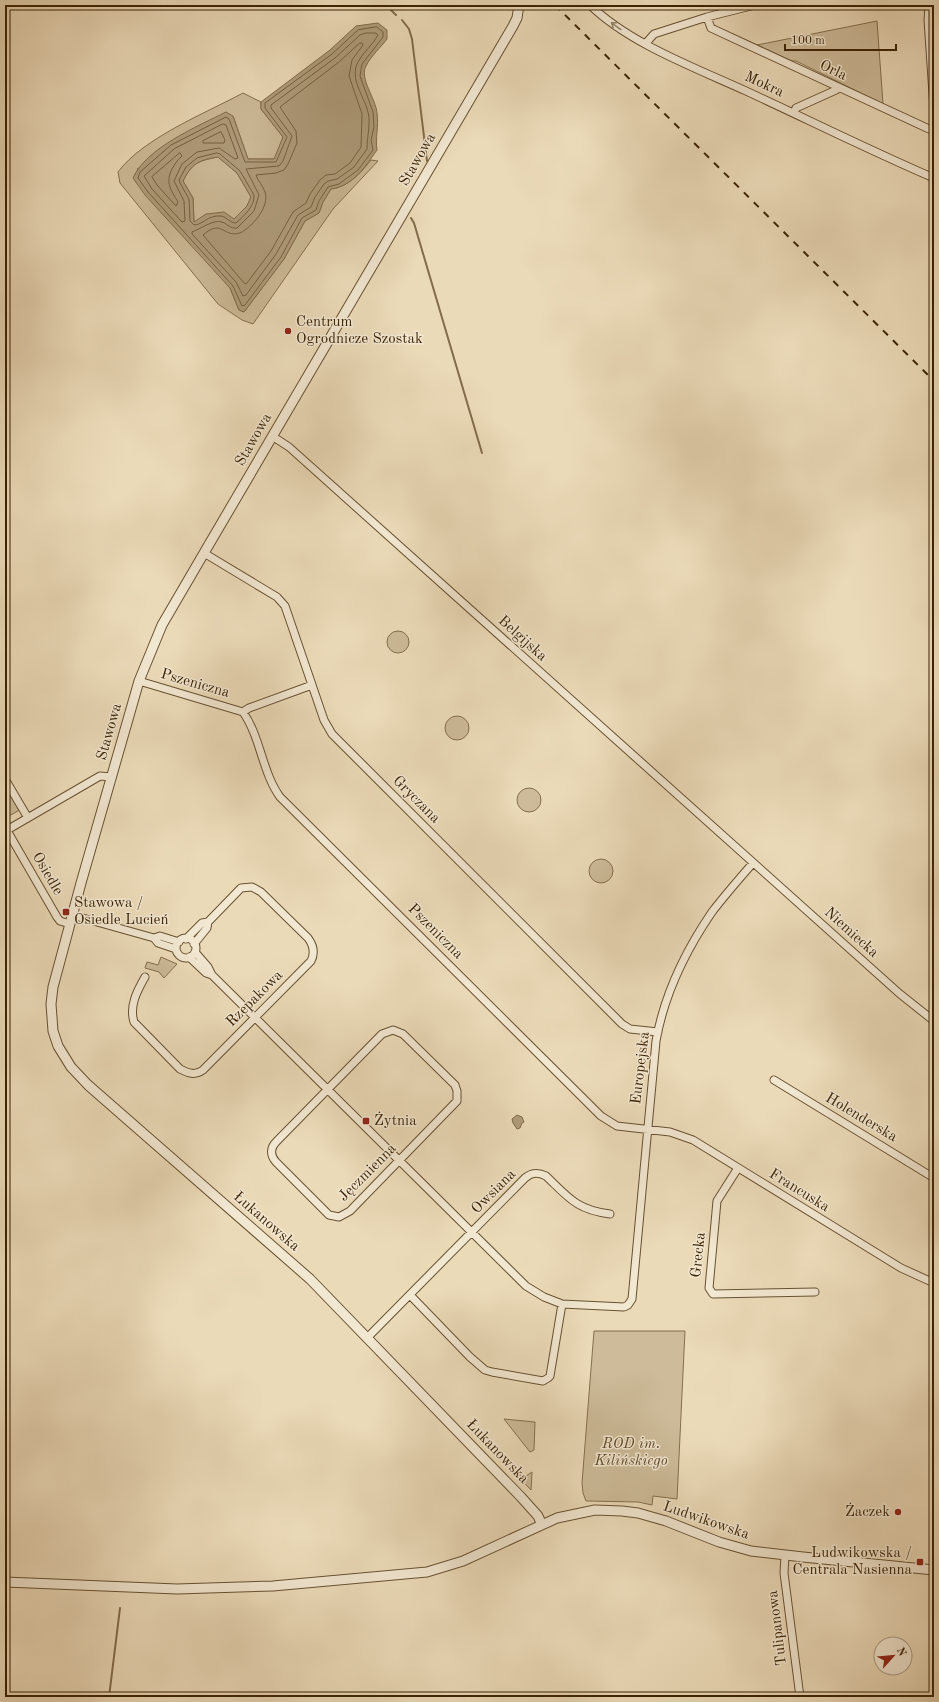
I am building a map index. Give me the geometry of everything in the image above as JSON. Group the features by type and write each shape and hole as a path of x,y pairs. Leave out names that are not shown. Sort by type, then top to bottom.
{"street":[{"name":"Stawowa","path":"72,915 139,681 162,625 515,22 519,5"},
{"name":"Mokra","path":"590,5 619,28 660,52 934,178"},
{"path":"646,43 654,34 707,17 755,5"},
{"path":"929,5 928,20 934,109"},
{"name":"Orla","path":"707,17 711,28 929,129 934,129"},
{"path":"794,113 796,108 836,90 838,87"},
{"name":"Belgijska","path":"272,436 289,447 753,863"},
{"name":"Gryczana","path":"204,552 283,603 288,613 324,720 332,734 622,1024 635,1030 658,1032"},
{"name":"Pszeniczna","path":"139,681 243,712 251,726 270,780 280,797 601,1116 617,1126 648,1129"},
{"name":"Pszeniczna","path":"243,712 249,708 312,685"},
{"name":"Osiedle","path":"70,924 65,924 57,918 6,829 28,818 100,776 112,777"},
{"path":"5,778 28,818"},
{"name":"Niemiecka","path":"753,863 900,994 934,1020"},
{"name":"Europejska","path":"562,1304 624,1307 631,1302 658,1032 669,995 679,971 702,929 721,900 753,863"},
{"name":"Rzepakowa","path":"145,977 136,993 132,1006 134,1022 185,1072 196,1074 203,1070 311,961 314,952 311,942 261,892 252,887 241,888 208,922 207,928 194,944"},
{"path":"72,915 154,938 160,936 178,945 181,956 189,958 206,973 212,975"},
{"name":"Łukanowska","path":"72,915 53,987 51,1004 53,1030 63,1055 88,1085 310,1279 521,1497 538,1516 542,1525"},
{"name":"Rzepakowa","path":"186,939 202,923 208,922"},
{"path":"178,945 186,939 194,944 195,952 208,967 212,975 471,1233 526,1286 544,1297 562,1304 550,1376 546,1380 539,1380 485,1370 470,1357 410,1295"},
{"path":"189,958 195,952"},
{"name":"Jęczmienna","path":"393,1030 400,1031 454,1085 458,1098 455,1104 399,1161 347,1213 336,1217 325,1212 273,1159 271,1152 276,1142 327,1090 385,1032 393,1030"},
{"name":"Holenderska","path":"774,1080 934,1178"},
{"name":"Francuska","path":"648,1129 670,1132 685,1137 901,1268 934,1283"},
{"name":"Grecka","path":"738,1168 717,1200 709,1288 713,1294 815,1292"},
{"name":"Owsiana","path":"367,1338 525,1178 536,1173 546,1176 578,1205 590,1211 610,1214"},
{"name":"Ludwikowska","path":"5,1582 177,1588 273,1586 427,1572 463,1561 557,1518 595,1510 638,1513 666,1521 719,1542 751,1551 934,1570"},
{"name":"Tulipanowa","path":"785,1555 784,1573 800,1697"}],"green space":[{"path":"877,21 883,104 796,61 792,61 757,45"},
{"path":"243,93 261,102 261,109 283,137 275,159 248,159 233,116 137,169 230,288 239,310 244,312 284,259 305,221 319,213 323,202 331,189 337,188 354,179 371,160 378,161 333,209 253,324 242,320 218,304 120,183 118,172 143,148 159,137"},
{"path":"218,157 237,173 251,197 247,206 234,220 194,222 193,198 183,181 189,170 196,164"},
{"path":"398,631 406,634 409,642 406,650 398,653 390,650 387,642 390,634"},
{"path":"457,716 465,720 469,728 465,736 457,740 449,736 445,728 449,720"},
{"path":"5,783 19,808 18,811 5,818"},
{"path":"529,788 537,792 541,800 537,808 529,812 521,808 517,800 521,792"},
{"path":"601,859 609,863 613,871 609,879 601,883 593,879 589,871 593,863"},
{"path":"161,957 177,964 164,978 159,972 145,968 147,962 158,965"},
{"name":"ROD im. Kilińskiego","path":"594,1331 685,1331 677,1499 653,1496 652,1505 638,1502 586,1501 582,1483"},
{"path":"504,1419 535,1422 534,1450 530,1452"},
{"path":"517,1471 523,1478 532,1472 531,1490 514,1472"}],"water":[{"path":"378,23 387,30 387,39 371,59 364,71 366,82 377,113 377,150 358,175 346,184 331,189 323,202 319,213 305,221 284,259 244,312 239,310 230,288 145,195 133,178 149,157 161,148 188,131 226,112 233,116 248,159 274,159 283,137 261,109 261,102 330,50 356,26","holes":["218,157 237,173 251,197 247,206 234,219 224,212 206,214 194,222 193,198 183,181 193,166 206,159"]},
{"path":"517,1115 522,1117 524,1122 520,1128 517,1129 512,1119"}],"waterway":[{"path":"389,5 390,9 396,15"},
{"path":"402,20 409,29 412,39 427,161"},
{"path":"411,218 414,223 482,453"},
{"path":"109,1697 120,1608"}],"railway":[{"path":"555,5 934,381"}],"place":[{"name":"Centrum Ogrodnicze Szostak","path":"288,331"},
{"name":"Stawowa / Osiedle Lucień","path":"66,912"},
{"name":"Żytnia","path":"366,1121"},
{"name":"Żaczek","path":"898,1512"},
{"name":"Ludwikowska / Centrala Nasienna","path":"920,1562"}]}
